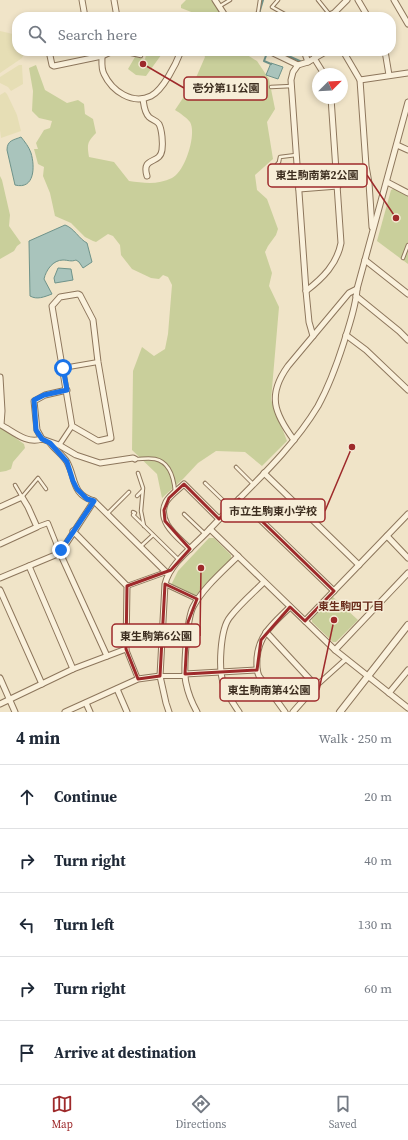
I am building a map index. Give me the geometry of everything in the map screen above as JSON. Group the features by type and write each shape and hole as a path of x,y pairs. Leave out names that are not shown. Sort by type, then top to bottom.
{"street":[{"path":"82,0 84,12"},
{"path":"114,0 116,12"},
{"path":"215,0 223,12"},
{"path":"334,12 347,0"},
{"path":"358,0 365,12"},
{"path":"394,0 408,24"},
{"path":"50,56 52,65 54,66 102,56 102,68 104,75 118,93 135,100 151,96 159,90 179,56"},
{"path":"279,56 298,65"},
{"path":"306,56 308,62"},
{"path":"313,336 309,322 306,290 291,80 293,72 298,65 308,62 318,56"},
{"path":"346,56 360,80 366,166 373,231"},
{"path":"386,56 388,75"},
{"path":"314,58 320,68"},
{"path":"360,80 408,73"},
{"path":"143,99 145,110 149,116 159,124 161,130 162,149 157,158 147,163 144,169 146,176"},
{"path":"127,586 167,573 231,508 294,440 321,400 335,370 346,335 408,102"},
{"path":"306,290 324,276 332,266 340,251 341,243 332,104"},
{"path":"397,145 408,150"},
{"path":"387,182 408,193"},
{"path":"299,189 338,186"},
{"path":"365,260 408,294"},
{"path":"294,440 286,429 277,411 275,394 281,376 349,293 357,289"},
{"path":"60,444 72,426 52,306 60,297 80,295 93,320 98,362 111,438 98,441 72,426"},
{"path":"356,296 408,340"},
{"path":"346,335 366,350 408,390"},
{"path":"63,368 98,362"},
{"path":"0,377 2,411 0,424 28,440 35,441 42,439"},
{"path":"67,390 44,395 34,400 36,430 42,439 100,464 133,458 135,459"},
{"path":"50,443 67,462 77,489 87,499 94,501 167,573"},
{"path":"264,473 359,565"},
{"path":"190,549 168,527 165,521 164,510 166,504 175,492 184,484 219,519"},
{"path":"0,507 22,497 28,507 36,527"},
{"path":"239,499 334,591"},
{"path":"0,578 60,551 94,501"},
{"path":"305,621 408,514"},
{"path":"0,544 48,523 107,656"},
{"path":"210,529 335,650 408,708"},
{"path":"74,531 127,586 126,648 138,680"},
{"path":"387,536 408,558"},
{"path":"197,712 191,699 185,675 188,622 192,608 197,600 238,556"},
{"path":"28,566 73,669"},
{"path":"167,573 165,584 160,676 169,712"},
{"path":"335,650 408,573"},
{"path":"238,712 226,690 220,672 223,629 229,617 264,582"},
{"path":"165,584 197,600"},
{"path":"0,590 42,684"},
{"path":"285,712 259,676 257,670 258,647 266,632 290,607"},
{"path":"340,712 408,626"},
{"path":"266,632 316,686"},
{"path":"0,704 73,669 126,648"},
{"path":"293,712 316,686 346,659"},
{"path":"65,712 138,680 160,676 257,670"},
{"path":"389,693 408,670"},
{"path":"0,678 15,712"},
{"path":"116,689 127,712"},
{"path":"86,703 90,712"}],"lane":[{"path":"220,6 230,0"},
{"path":"258,12 260,0"},
{"path":"278,0 272,7 281,12"},
{"path":"318,0 325,12"},
{"path":"270,88 292,86"},
{"path":"275,167 279,162 280,157 297,155"},
{"path":"402,258 408,245"},
{"path":"135,459 155,459 164,463 174,479 175,492"},
{"path":"236,466 253,484"},
{"path":"138,473 143,488 141,511 144,526"},
{"path":"15,485 22,497 38,478 46,489"},
{"path":"205,483 231,508"},
{"path":"137,496 142,491"},
{"path":"107,514 129,492"},
{"path":"133,512 135,514 133,515 179,561"},
{"path":"184,514 205,534"},
{"path":"140,547 153,535"}],"highlighted area":[{"path":"184,484 219,519 239,499 334,591 305,621 290,607 261,640 257,670 185,674 188,622 197,599 165,584 160,676 138,679 126,649 127,586 171,570 190,549 165,521 164,510 169,498"}],"shaded area":[{"path":"0,31 12,34 12,56 23,56 0,73"},
{"path":"19,65 22,65 23,84 11,91 8,87 0,83 0,77"},
{"path":"5,92 17,115 21,131 1,138 0,95"}],"green space":[{"path":"186,0 213,0 221,12 191,12 181,8 181,5"},
{"path":"146,56 160,56 146,76 136,75 128,69 135,57 145,59"},
{"path":"249,56 257,61 269,79 275,109 267,122 273,159 255,175 257,190 267,199 278,229 276,235 265,252 272,273 269,286 279,307 271,400 287,441 262,466 245,452 216,451 198,463 162,498 157,474 132,450 133,371 142,347 154,356 165,349 168,334 172,285 168,277 163,275 159,279 151,278 132,269 121,255 120,245 113,236 108,234 96,242 93,241 85,237 71,223 55,216 50,193 43,176 44,167 38,164 34,149 38,149 36,143 44,130 50,128 52,121 39,118 32,111 33,91 29,68 36,65 45,90 67,103 78,100 84,104 85,114 93,119 96,133 88,144 89,157 114,162 129,181 156,183 172,178 177,174 185,161 191,143 192,128 190,122 175,110 195,80 205,57"},
{"path":"0,176 10,215 9,226 21,243 14,251 0,259"},
{"path":"395,188 408,195 408,264 377,241 391,190"},
{"path":"0,427 24,444 25,448 13,462 11,469 0,472"},
{"path":"209,538 214,538 231,555 231,559 195,596 171,585 178,571"},
{"path":"333,597 358,620 336,642 333,642 312,622 312,619"}],"water":[{"path":"271,63 283,67 278,79 266,75"},
{"path":"21,137 30,151 33,164 32,176 30,180 22,186 15,185 7,150 10,142"},
{"path":"65,225 87,243 92,262 83,268 76,260 59,260 48,269 44,279 52,294 38,298 30,296 29,241"},
{"path":"58,268 71,269 73,280 55,283 54,278"}],"waterway":[{"path":"259,12 263,0"},
{"path":"266,56 264,61 271,64"},
{"path":"288,56 302,62"}],"place":[{"name":"壱分第11公園","path":"143,64"},
{"name":"東生駒南第2公園","path":"396,218"},
{"name":"市立生駒東小学校","path":"352,447"},
{"name":"東生駒第6公園","path":"201,568"},
{"name":"東生駒南第4公園","path":"334,620"}],"district":[{"name":"東生駒四丁目","path":"351,606"}],"route":[{"path":"61,550 94,501 87,499 77,489 73,481 70,468 63,456 50,443 42,439 36,430 34,400 44,395 67,390 63,368"}]}
